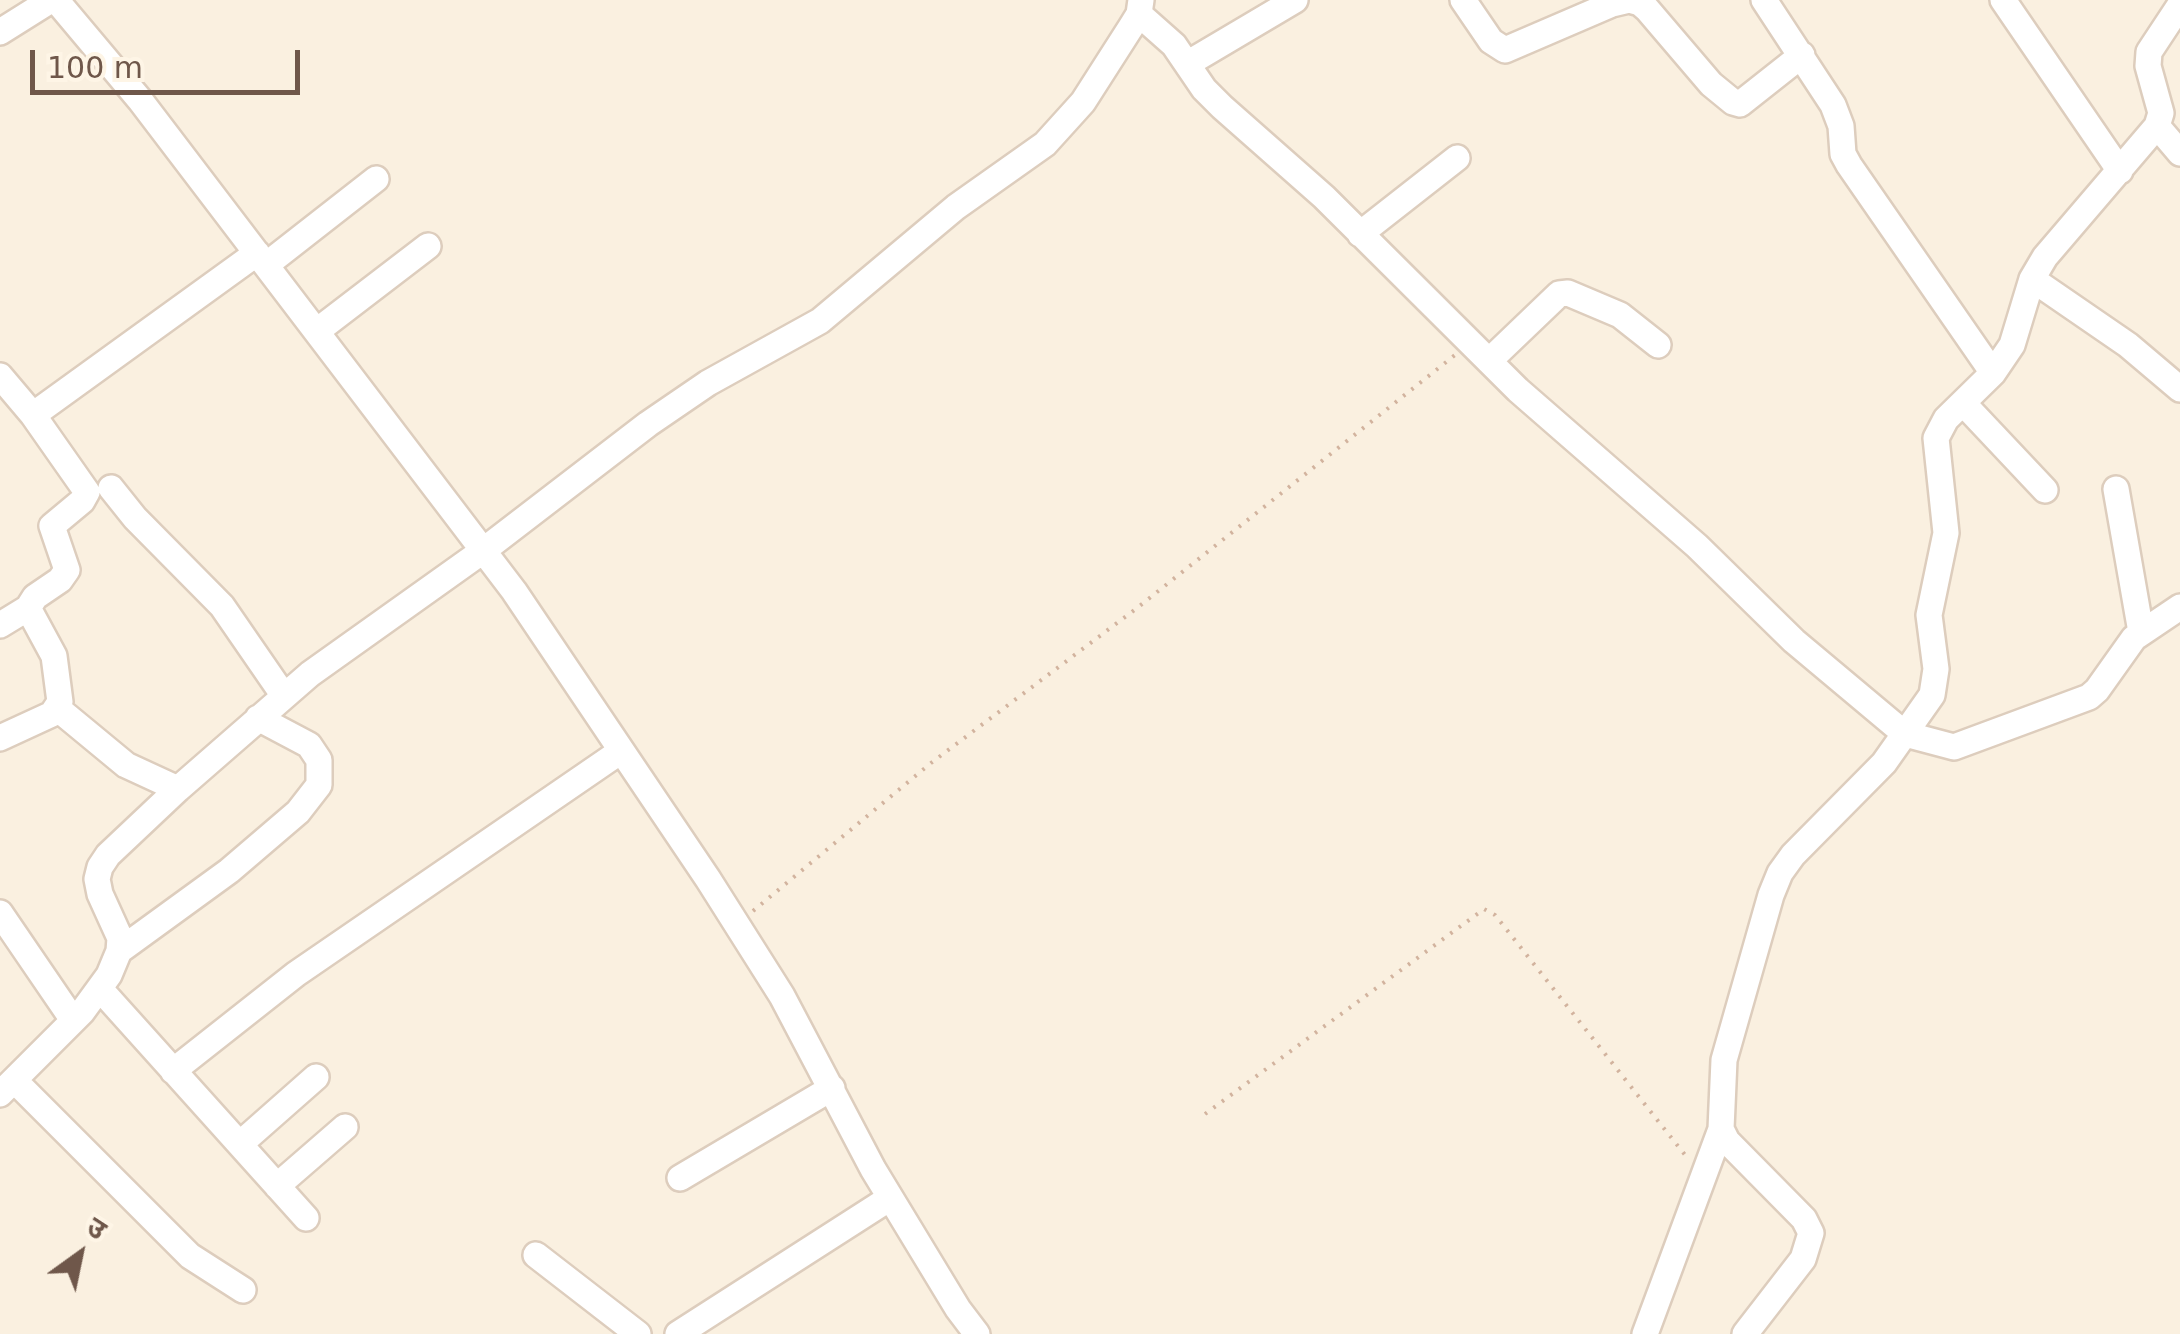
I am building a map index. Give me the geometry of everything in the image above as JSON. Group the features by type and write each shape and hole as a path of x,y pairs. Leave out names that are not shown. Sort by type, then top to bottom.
{"street":[{"path":"0,32 54,0 140,100 484,550 737,924 782,996 890,1198 958,1310 977,1334"},
{"path":"1187,64 1295,0"},
{"path":"1463,0 1492,41 1506,50 1612,4 1630,0 1640,3 1711,84 1740,104 1802,56"},
{"path":"1764,0 1837,114 1843,154 1849,165 1993,372"},
{"path":"2003,0 2120,171"},
{"path":"1645,1334 1721,1129 1724,1060 1780,873 1884,763 1932,695 1929,615 1946,533 1936,438 1946,419 1993,372 2017,336 2032,280 2044,257 2158,126 2161,114 2148,66 2149,52 2180,5"},
{"path":"119,951 116,926 96,880 100,867 178,789 284,696 648,424 708,383 820,322 956,207 1045,144 1083,102 1140,7 1222,108 1324,197 1480,352 1697,546 1794,640 1905,734 1954,747 2089,697 2141,632 2180,607"},
{"path":"2158,126 2180,153"},
{"path":"1360,234 1458,158"},
{"path":"34,414 376,180"},
{"path":"317,331 428,246"},
{"path":"2032,280 2128,345 2180,389"},
{"path":"1480,352 1559,294 1568,293 1620,315 1658,345"},
{"path":"0,376 34,414 87,492 52,526 67,570 28,608 0,625"},
{"path":"1963,403 2045,490"},
{"path":"111,488 135,518 222,606 284,696"},
{"path":"2116,489 2141,632"},
{"path":"0,738 39,722 57,708 61,692 54,656 28,608"},
{"path":"57,708 126,766 178,789"},
{"path":"243,1290 190,1256 7,1087 100,990 119,951 229,870 298,812 319,785 319,760 309,745 258,718"},
{"path":"174,1071 296,974 621,750"},
{"path":"0,913 74,1020"},
{"path":"100,990 306,1218"},
{"path":"240,1144 316,1078"},
{"path":"680,1178 832,1088"},
{"path":"277,1186 345,1127"},
{"path":"1721,1129 1727,1141 1804,1219 1811,1233 1803,1259 1746,1334"},
{"path":"678,1334 890,1198"},
{"path":"536,1255 638,1334"}],"path":[{"path":"737,924 930,763 1480,352"},
{"path":"1205,1114 1484,909 1495,915 1676,1147 1705,1172"}]}
